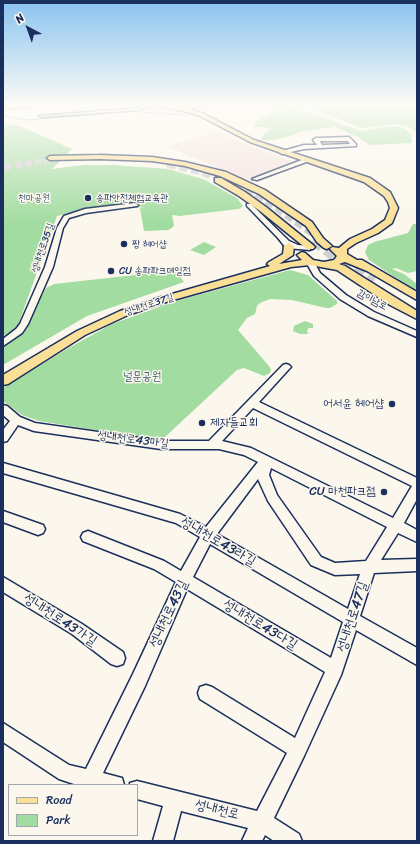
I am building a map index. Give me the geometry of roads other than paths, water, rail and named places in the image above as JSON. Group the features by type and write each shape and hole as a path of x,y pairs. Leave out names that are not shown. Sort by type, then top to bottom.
{"main road":[{"path":"261,144 367,180 387,194 394,208 389,221 375,231 353,241 328,246 307,254"},
{"path":"50,160 126,160 169,163 223,174 262,192 308,224 320,240 328,246 367,268"},
{"path":"169,163 219,180 242,194 287,228 307,254"},
{"path":"287,228 304,230 309,227 308,224"},
{"path":"315,232 324,238 348,240 375,231"},
{"path":"375,231 371,236 358,242 351,249 351,255 367,268 372,280 394,303 417,316"},
{"path":"320,275 320,269 339,262 342,255 342,250 353,241"},
{"path":"268,267 288,255 288,245 328,265 337,266 351,275"},
{"name":"성내천로37길","path":"3,374 59,339 99,318 139,302 298,262 307,254"},
{"name":"성내천로37길","path":"3,381 61,344 100,323 152,302 307,254"},
{"path":"280,267 301,268 320,275"},
{"path":"320,275 323,270 333,268 351,275 372,280 416,297"},
{"path":"372,280 417,310"}],"street":[{"path":"282,152 293,149 320,146 353,144"},
{"path":"255,179 307,160"},
{"path":"250,204 288,245"},
{"name":"성내천로35길","path":"3,342 19,331 24,324 49,267 60,228 66,217 86,211 135,205"},
{"name":"감이남로","path":"307,254 320,275 343,297 357,306 417,334"},
{"path":"211,446 286,367"},
{"path":"252,403 417,482"},
{"name":"성내천로43마길","path":"3,409 16,420 34,427 161,445 219,445 247,451 417,536"},
{"path":"3,438 16,420"},
{"path":"266,460 263,474 272,497 316,561 335,569 417,565"},
{"name":"성내천로43길","path":"91,779 139,680 184,580 208,535 266,460"},
{"name":"성내천로43라길","path":"3,468 180,519 417,657"},
{"name":"성내천로47길","path":"252,841 263,822 298,750 335,669 368,568 396,525 417,488"},
{"path":"3,516 38,529"},
{"name":"성내천로43다길","path":"88,537 159,565 335,669"},
{"name":"성내천로43가길","path":"3,584 77,629 117,658"},
{"path":"206,693 298,750"},
{"path":"3,732 65,773 111,784"},
{"name":"성내천로","path":"138,790 263,822 292,841"},
{"path":"163,841 174,799"}],"tunnel":[{"path":"22,164 51,161"},
{"path":"3,167 22,164"},
{"path":"17,165 22,164"},
{"path":"167,164 171,165"},
{"path":"171,165 200,171 236,186"},
{"path":"236,182 256,193 325,242"},
{"path":"314,241 349,268"},
{"path":"345,257 375,279"}],"place":[{"name":"송파안전체험교육관","path":"88,198"},
{"name":"짱 헤어샵","path":"124,244"},
{"name":"CU 송파파크데일점","path":"111,271"},
{"name":"어서윤 헤어샵","path":"392,404"},
{"name":"제자들교회","path":"202,423"},
{"name":"CU 마천파크점","path":"384,492"}],"park label":[{"name":"천마공원","path":"34,198"},
{"name":"널문공원","path":"142,377"}]}
